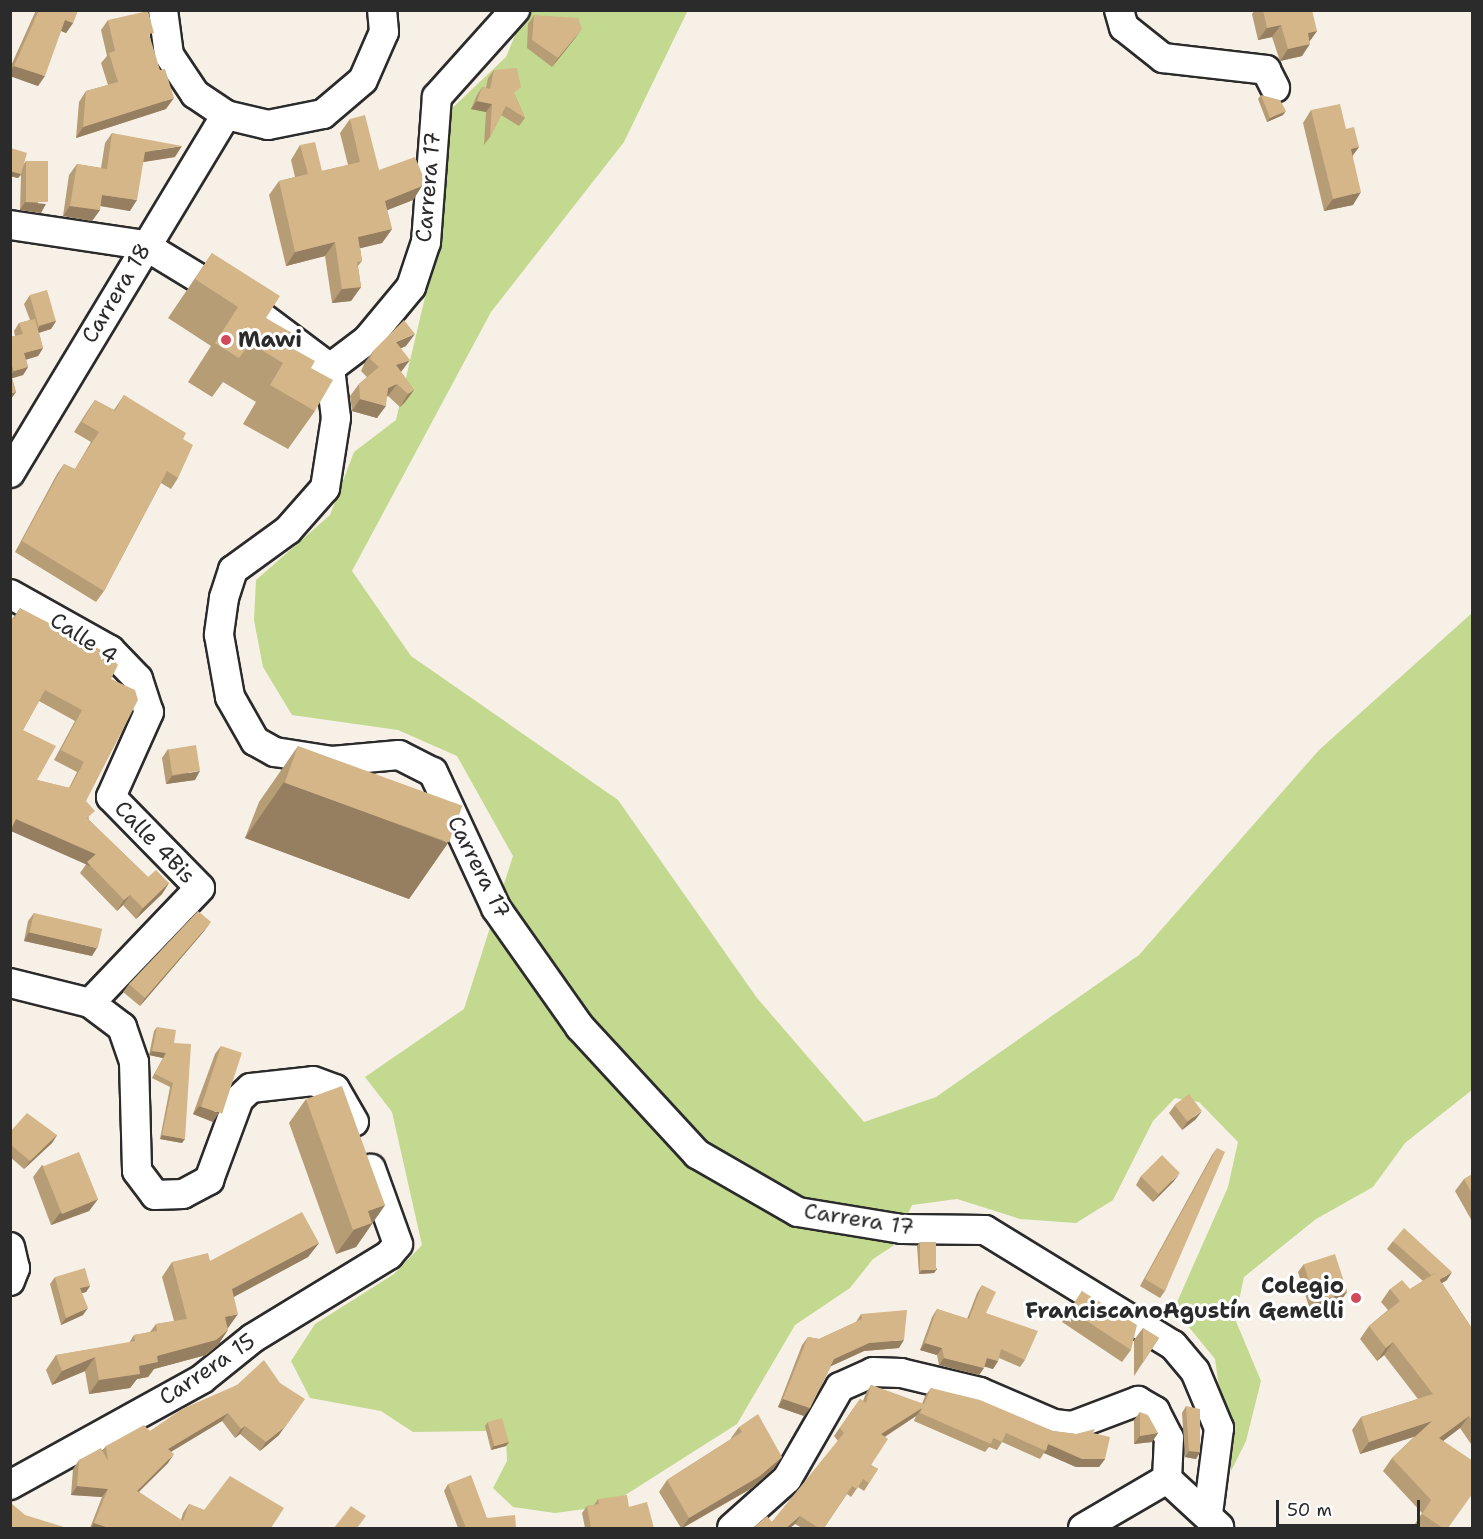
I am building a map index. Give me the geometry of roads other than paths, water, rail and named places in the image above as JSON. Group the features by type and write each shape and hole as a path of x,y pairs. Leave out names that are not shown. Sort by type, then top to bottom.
{"street":[{"path":"163,10 170,55 195,94 226,115 268,125 322,114 363,80 384,32 382,10"},
{"name":"Carrera 17","path":"515,10 437,97 426,242 411,287 367,340 330,368 336,418 325,488 288,530 233,570 224,598 219,634 230,697 255,741 275,752 332,761 399,755 433,772 496,908 580,1027 697,1154 798,1212 902,1229 985,1230 1173,1345 1195,1371 1219,1428 1214,1521"},
{"path":"1119,10 1124,27 1163,58 1266,70 1275,88"},
{"name":"Carrera 18","path":"10,474 144,245 226,115"},
{"path":"10,225 144,245 262,316 330,368"},
{"name":"Calle 4","path":"10,594 110,650 138,679 149,712 111,797"},
{"name":"Calle 4Bis","path":"90,1003 200,888 111,797"},
{"path":"10,983 90,1003"},
{"name":"Carrera 15","path":"10,1485 202,1378 253,1338 398,1244 347,1103 335,1089 313,1081 251,1088 239,1099 209,1180 183,1194 155,1195 137,1171 130,1043 122,1027 90,1003"},
{"path":"10,1247 15,1268 10,1281"},
{"path":"732,1528 788,1479 840,1387 873,1372 980,1392 1054,1424 1072,1426 1138,1401 1155,1411 1169,1438 1167,1479"},
{"path":"1167,1479 1214,1521"},
{"path":"1083,1528 1167,1479"}],"place":[{"name":"Mawi","path":"226,340"},
{"name":"Colegio FranciscanoAgustín Gemelli","path":"1356,1298"}]}
